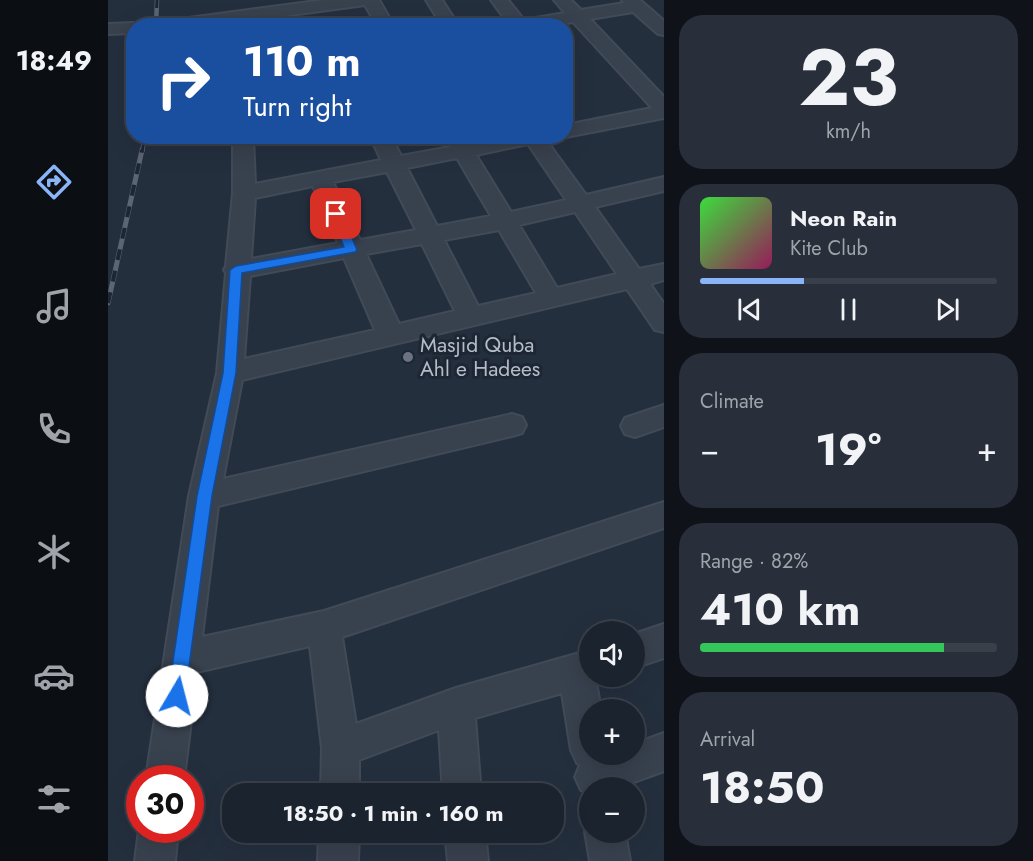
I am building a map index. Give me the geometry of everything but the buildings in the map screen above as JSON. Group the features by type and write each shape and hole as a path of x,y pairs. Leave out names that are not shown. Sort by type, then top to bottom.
{"street":[{"path":"218,18 312,4 363,0"},
{"path":"371,0 381,18"},
{"path":"434,0 446,18"},
{"path":"499,0 513,18"},
{"path":"562,0 664,111"},
{"path":"563,18 633,3 664,30"},
{"path":"312,4 319,18"},
{"path":"108,29 126,28"},
{"path":"573,130 664,111"},
{"path":"167,765 204,496 230,373 236,270 244,193 243,144"},
{"path":"384,144 471,316"},
{"path":"244,193 394,165 459,144 551,298"},
{"path":"540,144 579,204 664,323"},
{"path":"321,179 391,336"},
{"path":"236,270 351,250 429,233 505,221 664,184"},
{"path":"230,373 664,272"},
{"path":"635,426 664,416"},
{"path":"204,496 512,425"},
{"path":"182,658 324,627 664,515"},
{"path":"324,627 341,748 340,783"},
{"path":"645,647 664,641"},
{"path":"341,748 456,706 579,670"},
{"path":"585,687 592,767 664,752"},
{"path":"456,706 461,783"},
{"path":"154,861 157,843"},
{"path":"338,861 339,843"},
{"path":"466,843 468,861"},
{"path":"607,843 610,861"}],"railway":[{"path":"156,18 157,0"},
{"path":"142,152 144,144"},
{"path":"108,303 142,150"}],"place":[{"name":"Masjid Quba Ahl e Hadees","path":"408,357"}],"route":[{"path":"177,696 204,496 230,373 236,270 351,250 336,214"}]}
